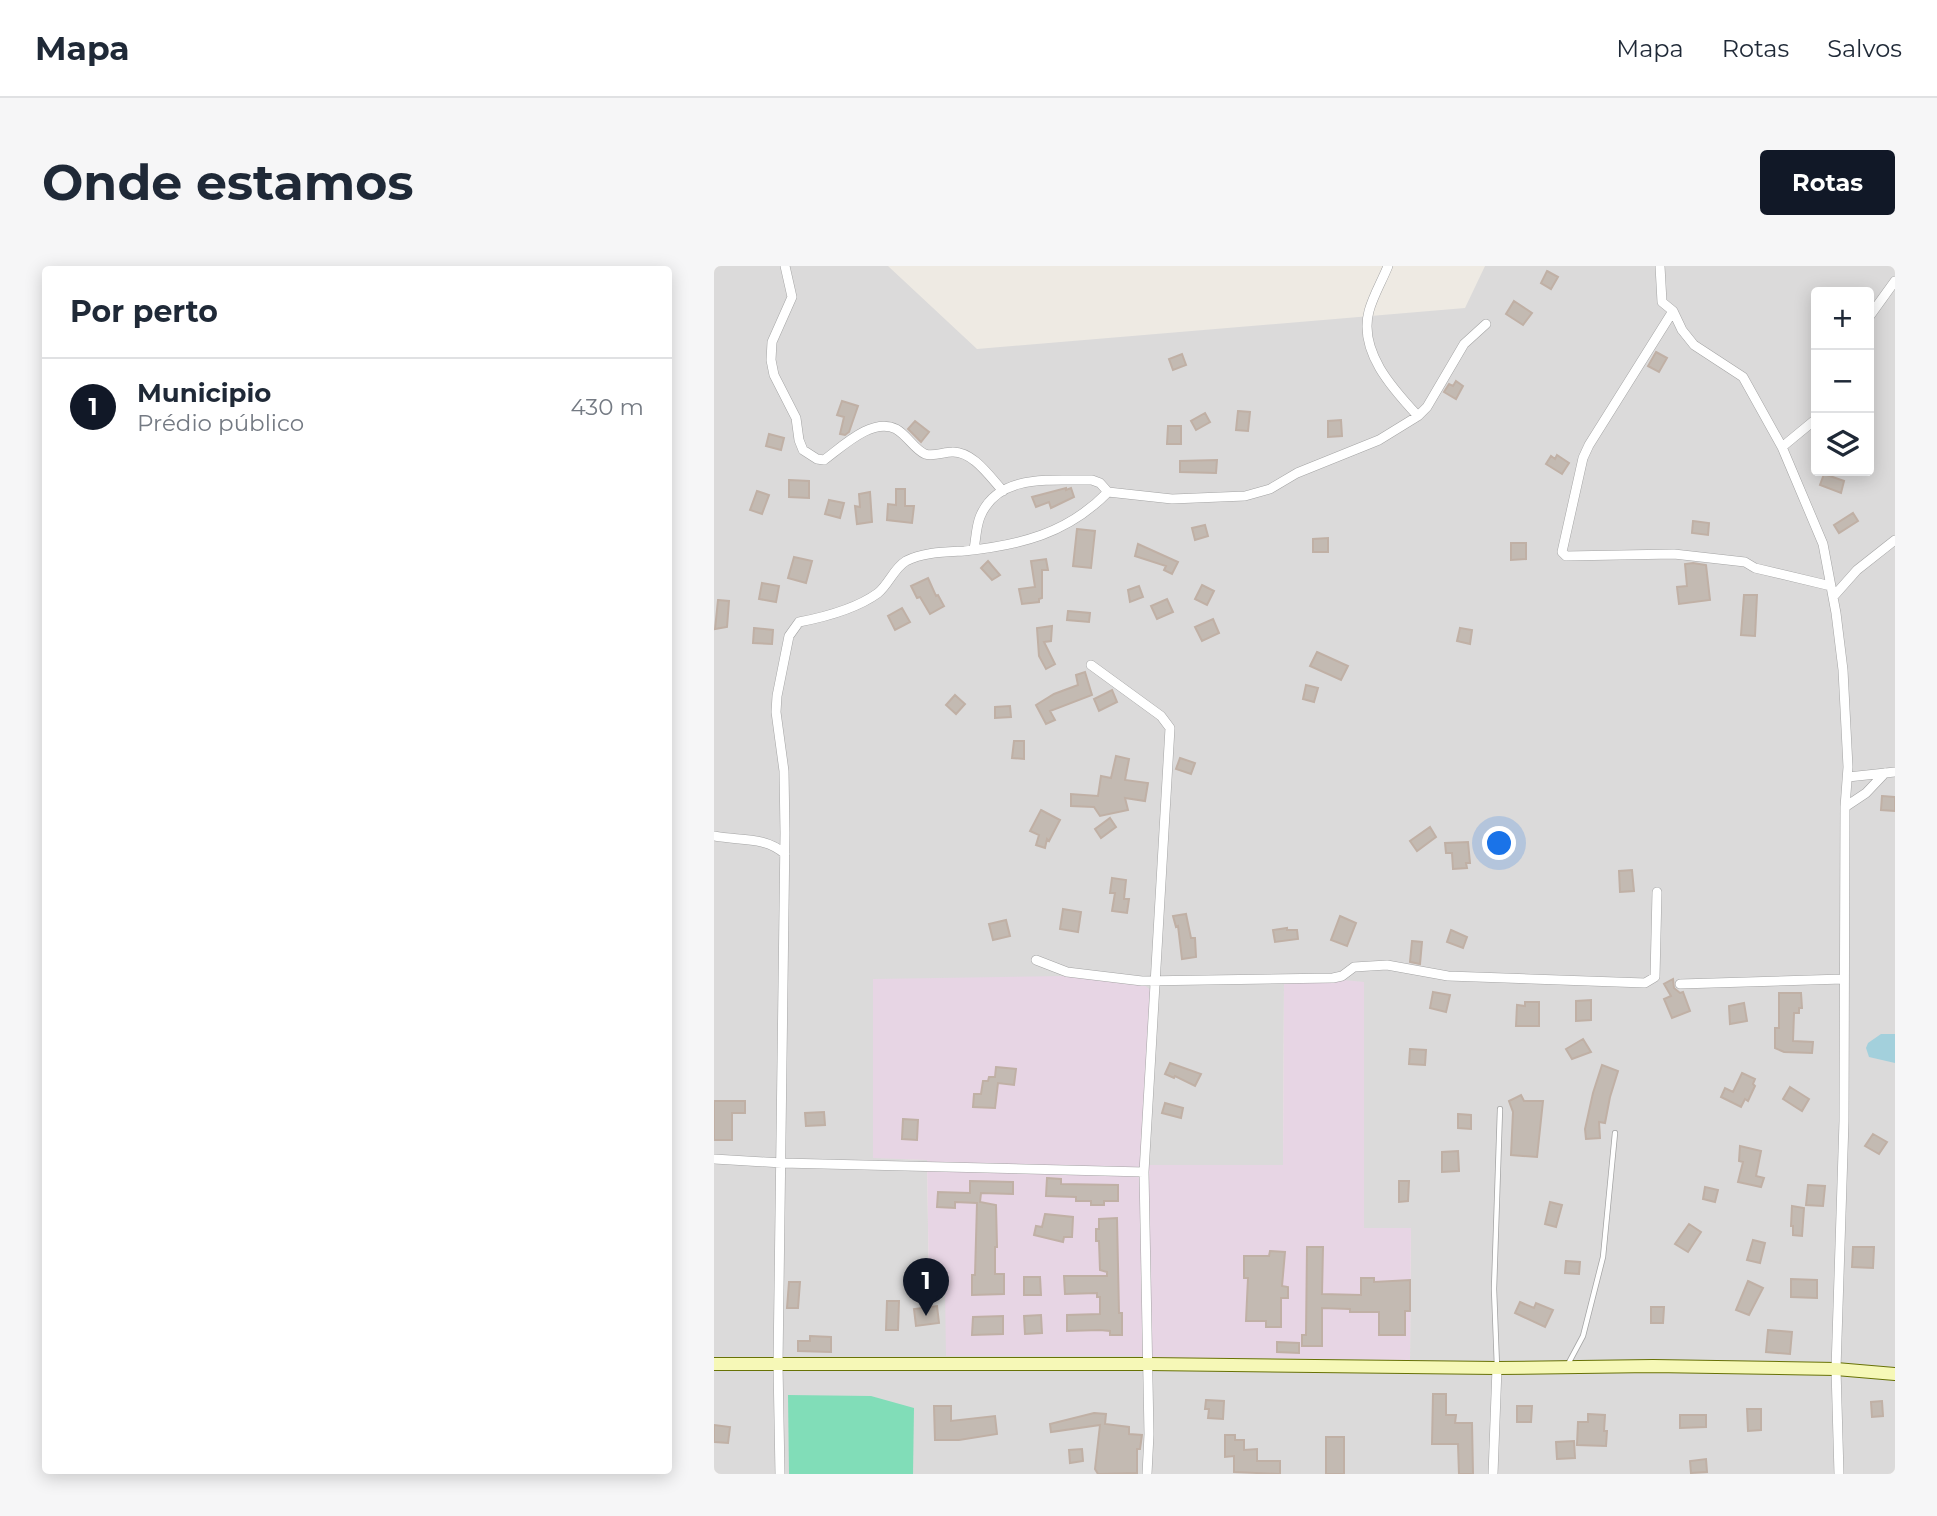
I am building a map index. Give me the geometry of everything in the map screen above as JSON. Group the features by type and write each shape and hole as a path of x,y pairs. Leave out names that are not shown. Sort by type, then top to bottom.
{"main road":[{"path":"714,1364 1836,1369 1895,1374"}],"street":[{"path":"785,266 792,297 772,342 771,360 774,375 796,418 803,450 817,459 824,460 869,430 888,427 895,429 924,453 931,455 956,451 965,454 1003,491"},
{"path":"1388,266 1369,312 1367,330 1380,368 1389,384 1418,416"},
{"path":"1660,266 1661,302 1673,311 1682,330 1694,345 1743,377 1782,447 1824,544 1833,597 1843,670 1848,777 1845,807 1844,1121 1836,1369 1839,1474"},
{"path":"1874,310 1895,281"},
{"path":"1673,311 1588,445 1562,552 1566,556 1674,554 1745,562 1755,568 1831,586"},
{"path":"974,550 980,517 990,502 1003,491 1023,482 1092,480 1100,483 1108,492 1172,499 1260,493 1297,473 1379,440 1418,416 1427,407 1464,344 1486,324"},
{"path":"1782,447 1811,423"},
{"path":"780,1474 778,1365 785,854 784,771 776,712 780,668 791,629 799,622 827,616 877,594 899,566 907,561 931,554 1017,543 1060,528 1096,504 1108,492"},
{"path":"1833,597 1857,570 1895,540"},
{"path":"1091,664 1161,716 1170,728 1144,1172 1149,1434 1147,1474"},
{"path":"1848,777 1895,772"},
{"path":"1845,807 1866,793 1885,773"},
{"path":"714,836 765,841 785,854"},
{"path":"1036,960 1066,972 1156,981 1333,978 1342,976 1354,967 1387,965 1448,976 1645,983 1655,977 1657,892"},
{"path":"1680,984 1843,979"},
{"path":"714,1159 1144,1172"},
{"path":"1493,1474 1497,1368"}],"lane":[{"path":"1497,1368 1494,1289 1500,1109"},
{"path":"1566,1368 1583,1336 1603,1257 1615,1133"}],"shaded area":[{"path":"714,266 888,266 977,349 1465,308 1485,266 1895,266 1895,1474 714,1474","holes":["1284,981 1363,982 1364,1228 1411,1228 1410,1360 1158,1359 1139,1356 945,1289 929,1289 927,1160 874,1158 1148,1165 1283,1165"]},
{"path":"1067,976 1143,984 1153,992 1148,1165 1283,1165 1284,981 1334,979 1364,982 1364,1228 1411,1228 1410,1360 946,1356 945,1290 929,1289 927,1160 873,1158 873,979"}],"green space":[{"path":"788,1395 871,1396 914,1408 913,1474 789,1474"}],"water":[{"path":"1881,1034 1895,1034 1895,1063 1869,1057 1866,1048 1868,1043"}],"building":[{"path":"1547,271 1558,277 1551,289 1541,283"},
{"path":"1514,301 1532,313 1523,325 1506,314"},
{"path":"1656,352 1667,358 1659,372 1648,366"},
{"path":"1182,354 1186,365 1173,370 1169,359"},
{"path":"1456,381 1463,386 1456,399 1444,392 1449,384 1453,386"},
{"path":"842,401 858,406 849,432 845,435 840,434 844,417 837,415"},
{"path":"1238,411 1250,412 1248,431 1236,430"},
{"path":"1205,413 1210,422 1196,430 1191,421"},
{"path":"1341,420 1342,436 1328,437 1328,421"},
{"path":"915,421 929,432 921,442 908,429"},
{"path":"1168,426 1181,426 1181,444 1167,444"},
{"path":"769,434 784,438 781,450 766,446"},
{"path":"1557,455 1569,463 1562,474 1546,464 1551,456 1555,459"},
{"path":"1217,460 1216,473 1180,472 1180,461"},
{"path":"1823,476 1844,481 1841,493 1820,485"},
{"path":"789,480 809,481 809,498 789,497"},
{"path":"1071,488 1074,497 1051,508 1049,502 1036,507 1032,497"},
{"path":"896,489 905,489 905,506 914,506 912,523 887,520 888,504 896,505"},
{"path":"757,491 769,495 762,514 750,510"},
{"path":"870,492 872,522 857,524 855,506 860,507 859,494"},
{"path":"829,500 844,503 840,518 825,514"},
{"path":"1853,513 1858,521 1839,533 1834,525"},
{"path":"1693,521 1709,523 1708,535 1692,533"},
{"path":"1205,525 1208,536 1195,540 1192,528"},
{"path":"1077,529 1095,531 1091,568 1073,566"},
{"path":"1328,538 1328,552 1313,552 1313,539"},
{"path":"1511,543 1526,543 1526,559 1511,560"},
{"path":"1138,544 1178,562 1172,574 1164,570 1166,566 1135,556"},
{"path":"794,557 812,561 806,583 788,578"},
{"path":"1046,559 1048,570 1042,570 1042,598 1039,602 1022,604 1019,589 1035,587 1031,561"},
{"path":"988,561 1000,575 992,580 981,568"},
{"path":"1685,564 1706,565 1710,600 1679,604 1677,587 1687,586"},
{"path":"928,578 944,606 930,614 911,586"},
{"path":"762,583 779,586 776,602 759,599"},
{"path":"1202,585 1214,591 1207,605 1195,599"},
{"path":"1139,586 1143,597 1130,602 1128,590"},
{"path":"1744,595 1757,595 1755,636 1741,635"},
{"path":"1167,599 1173,612 1157,619 1151,606"},
{"path":"718,600 729,601 727,627 715,629"},
{"path":"902,608 910,622 895,630 888,616"},
{"path":"1068,611 1090,613 1089,622 1067,620"},
{"path":"1213,619 1219,633 1202,641 1195,627"},
{"path":"1052,626 1051,641 1044,642 1055,664 1046,669 1039,656 1037,628"},
{"path":"754,628 773,630 772,644 753,643"},
{"path":"1460,628 1472,630 1470,644 1457,641"},
{"path":"1317,652 1348,666 1341,680 1310,666"},
{"path":"1085,672 1092,695 1050,711 1055,720 1046,724 1036,705 1054,694 1078,685 1076,675"},
{"path":"1306,685 1318,688 1314,702 1303,699"},
{"path":"1112,690 1117,702 1099,711 1094,699"},
{"path":"955,695 965,704 956,714 946,705"},
{"path":"1010,706 1011,717 995,718 995,707"},
{"path":"1014,741 1024,741 1024,759 1012,758"},
{"path":"1116,756 1129,759 1125,780 1148,783 1145,801 1125,798 1128,810 1100,816 1094,807 1071,806 1071,794 1098,796 1101,776 1111,778"},
{"path":"1180,758 1195,763 1191,774 1176,769"},
{"path":"1882,796 1895,797 1895,811 1881,810"},
{"path":"1041,810 1060,820 1049,841 1047,839 1045,848 1036,845 1039,835 1030,831"},
{"path":"1110,818 1116,827 1101,838 1095,829"},
{"path":"1430,827 1436,837 1417,851 1410,841"},
{"path":"1468,842 1470,863 1466,863 1467,868 1453,869 1452,853 1446,853 1445,843"},
{"path":"1632,870 1634,891 1620,892 1619,871"},
{"path":"1112,878 1126,880 1124,899 1129,899 1127,913 1112,911 1115,893 1110,893"},
{"path":"1063,909 1081,912 1078,932 1060,929"},
{"path":"1186,914 1191,938 1195,938 1196,957 1182,959 1178,926 1176,927 1173,916"},
{"path":"1340,916 1356,923 1347,946 1331,940"},
{"path":"1006,920 1010,936 993,940 989,924"},
{"path":"1273,930 1297,930 1298,939 1275,942"},
{"path":"1451,930 1467,937 1463,948 1447,942"},
{"path":"1412,941 1422,942 1420,964 1410,962"},
{"path":"1673,979 1674,988 1680,993 1683,992 1690,1011 1672,1018 1664,999 1671,996 1664,984"},
{"path":"1433,992 1450,995 1446,1012 1430,1008"},
{"path":"1779,993 1801,993 1802,1008 1799,1008 1799,1013 1794,1013 1793,1041 1813,1042 1812,1053 1784,1052 1775,1048 1775,1028 1779,1028"},
{"path":"1591,1000 1591,1020 1576,1021 1576,1001"},
{"path":"1525,1002 1539,1002 1539,1026 1516,1026 1517,1005 1525,1006"},
{"path":"1744,1003 1747,1021 1730,1024 1729,1006"},
{"path":"1583,1039 1591,1052 1572,1059 1566,1049"},
{"path":"1410,1049 1426,1050 1425,1065 1409,1064"},
{"path":"1170,1063 1201,1074 1195,1086 1165,1074"},
{"path":"1602,1065 1618,1071 1605,1123 1599,1122 1600,1138 1586,1139 1585,1129"},
{"path":"996,1067 1016,1069 1014,1085 998,1083 995,1108 973,1107 974,1094 981,1094 983,1081 995,1077"},
{"path":"1742,1073 1755,1079 1755,1086 1748,1101 1745,1099 1741,1107 1721,1097 1725,1088 1733,1092"},
{"path":"1790,1087 1809,1099 1802,1111 1783,1099"},
{"path":"1521,1095 1524,1101 1543,1101 1537,1157 1511,1155 1513,1112 1509,1101"},
{"path":"714,1101 745,1101 745,1113 732,1113 732,1140 714,1140"},
{"path":"1165,1103 1183,1108 1181,1118 1162,1113"},
{"path":"824,1112 825,1125 806,1126 805,1113"},
{"path":"1458,1114 1471,1115 1471,1129 1458,1128"},
{"path":"903,1119 918,1120 917,1140 902,1139"},
{"path":"1873,1134 1887,1142 1879,1154 1865,1146"},
{"path":"1740,1146 1761,1151 1756,1176 1764,1178 1761,1187 1738,1182 1743,1162 1739,1161"},
{"path":"1458,1151 1459,1171 1442,1172 1442,1152"},
{"path":"1047,1178 1061,1179 1061,1184 1118,1185 1118,1201 1091,1205 1091,1201 1076,1201 1076,1197 1046,1196"},
{"path":"970,1181 1013,1182 1013,1194 981,1193 980,1202 996,1205 995,1274 1004,1274 1004,1294 972,1295 977,1203 955,1202 955,1208 937,1207 938,1192 970,1193"},
{"path":"1399,1181 1409,1181 1408,1201 1399,1202"},
{"path":"1808,1185 1825,1186 1823,1206 1806,1205"},
{"path":"1705,1187 1718,1190 1715,1202 1703,1199"},
{"path":"1550,1202 1562,1205 1556,1227 1545,1224"},
{"path":"1792,1206 1804,1208 1802,1236 1793,1235"},
{"path":"1045,1214 1073,1217 1072,1237 1064,1237 1063,1242 1034,1235 1036,1226 1042,1227"},
{"path":"1117,1218 1122,1335 1110,1335 1110,1331 1100,1330 1067,1331 1067,1315 1100,1314 1100,1297 1097,1297 1097,1293 1065,1294 1064,1276 1107,1276 1107,1272 1100,1270 1096,1229 1099,1229 1099,1219"},
{"path":"1689,1224 1701,1232 1688,1252 1675,1244"},
{"path":"1753,1240 1765,1243 1760,1263 1747,1260"},
{"path":"1307,1247 1323,1247 1322,1294 1361,1295 1361,1278 1374,1278 1374,1282 1410,1280 1410,1311 1405,1311 1405,1335 1379,1335 1379,1312 1322,1308 1322,1346 1302,1346 1302,1335 1306,1335"},
{"path":"1853,1247 1874,1247 1873,1268 1852,1267"},
{"path":"1270,1251 1285,1252 1282,1286 1288,1287 1288,1298 1281,1298 1281,1327 1266,1327 1266,1321 1246,1321 1248,1278 1244,1278 1244,1256 1269,1256"},
{"path":"1566,1261 1580,1262 1579,1274 1565,1273"},
{"path":"1024,1277 1040,1277 1041,1295 1024,1295"},
{"path":"1791,1279 1817,1280 1817,1298 1791,1297"},
{"path":"1748,1281 1763,1288 1749,1315 1736,1310"},
{"path":"789,1282 800,1282 798,1308 787,1308"},
{"path":"887,1301 899,1301 898,1330 886,1330"},
{"path":"1520,1302 1534,1308 1536,1303 1553,1310 1545,1327 1515,1313"},
{"path":"937,1306 939,1323 916,1326 914,1309"},
{"path":"1651,1307 1664,1307 1663,1323 1651,1323"},
{"path":"1041,1315 1042,1333 1025,1334 1024,1316"},
{"path":"1003,1316 1003,1334 972,1335 973,1317"},
{"path":"1768,1330 1792,1332 1790,1354 1766,1352"},
{"path":"810,1336 831,1337 831,1352 798,1351 798,1341 810,1341"},
{"path":"1277,1342 1299,1343 1299,1353 1277,1352"},
{"path":"1433,1394 1446,1394 1446,1415 1456,1415 1455,1423 1472,1423 1473,1474 1459,1474 1458,1444 1432,1444"},
{"path":"1206,1400 1224,1401 1223,1419 1208,1418"},
{"path":"1882,1401 1883,1416 1872,1417 1871,1402"},
{"path":"934,1406 951,1406 951,1421 995,1416 997,1434 959,1440 935,1440"},
{"path":"1517,1406 1532,1406 1531,1422 1517,1422"},
{"path":"1747,1409 1761,1409 1761,1430 1748,1431"},
{"path":"1094,1413 1106,1414 1105,1424 1129,1427 1129,1434 1142,1435 1140,1449 1137,1449 1137,1473 1098,1474 1095,1469 1100,1425 1051,1432 1050,1424"},
{"path":"1588,1414 1605,1415 1606,1446 1577,1445 1578,1422 1588,1422"},
{"path":"1680,1415 1706,1415 1706,1427 1680,1428"},
{"path":"714,1425 730,1427 728,1443 714,1442"},
{"path":"1225,1435 1235,1435 1235,1440 1244,1440 1244,1450 1257,1449 1257,1461 1280,1461 1280,1474 1234,1472 1234,1456 1225,1457"},
{"path":"1326,1437 1344,1437 1344,1474 1326,1474"},
{"path":"1574,1441 1575,1458 1557,1459 1556,1442"},
{"path":"1082,1449 1083,1461 1070,1463 1069,1450"},
{"path":"1706,1459 1707,1472 1691,1473 1690,1461"}],"place":[{"name":"Municipio","path":"926,1316"}]}
